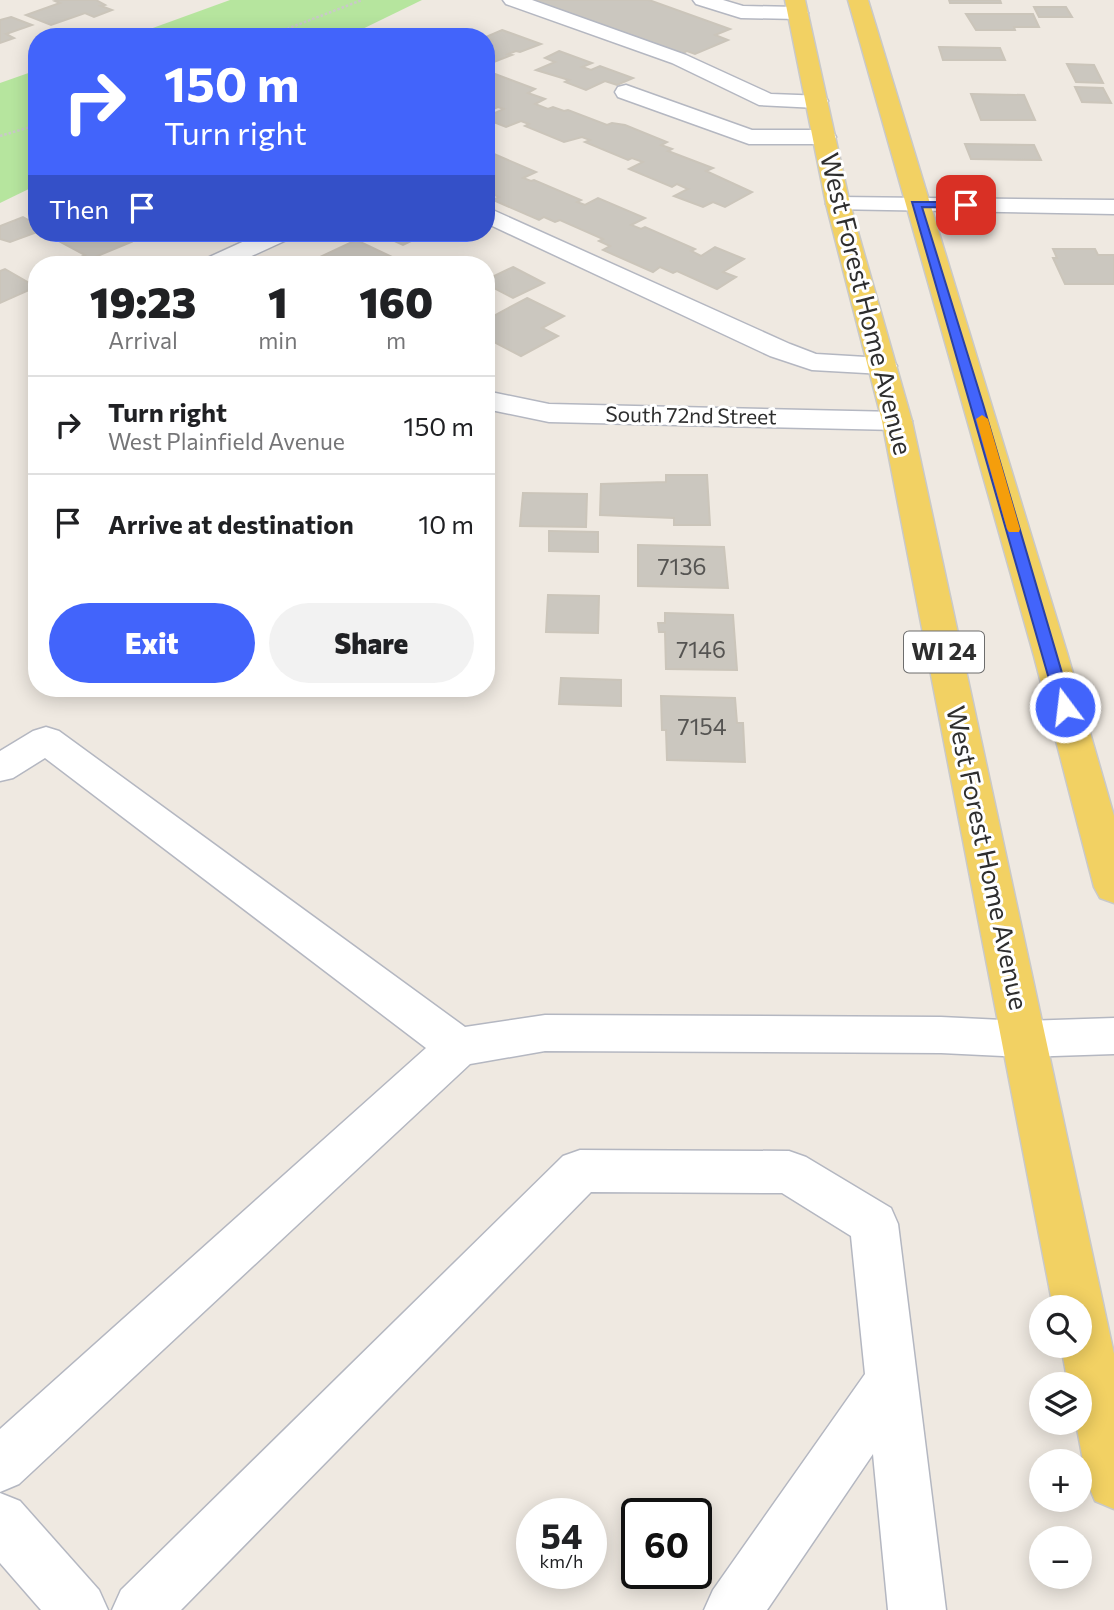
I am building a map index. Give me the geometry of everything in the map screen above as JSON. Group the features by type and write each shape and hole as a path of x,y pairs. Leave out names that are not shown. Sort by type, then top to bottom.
{"main road":[{"path":"859,0 916,204 993,457 1114,887"},
{"name":"West Forest Home Avenue","path":"796,6 838,204 897,421 1077,1295"},
{"path":"1089,1358 1114,1482"}],"street":[{"path":"513,0 679,59 767,100 817,101"},
{"path":"703,0 741,12 796,6"},
{"path":"626,92 749,137 825,137"},
{"path":"838,204 1114,207"},
{"path":"495,218 780,351 812,362 883,366"},
{"path":"232,256 262,242"},
{"name":"South 72nd Street","path":"495,402 548,413 897,421"},
{"path":"0,768 46,740 458,1047"},
{"path":"0,1465 458,1047 545,1033 927,1035 1024,1039 1114,1037"},
{"path":"141,1610 580,1171 789,1172 874,1224 917,1610"},
{"path":"733,1610 891,1381"},
{"path":"0,1521 79,1610"}],"path":[{"path":"289,28 362,0"},
{"path":"0,136 28,128"}],"green space":[{"path":"230,0 422,0 364,28 153,28"},
{"path":"28,73 28,189 0,203 0,83"}],"building":[{"path":"96,0 105,5 101,6 112,10 94,17 85,13 51,25 26,15 60,3 55,1"},
{"path":"526,0 649,0 730,29 715,35 728,40 695,54 687,51 680,55"},
{"path":"949,0 1000,0 1001,3 950,3"},
{"path":"1034,7 1066,7 1072,17 1039,17"},
{"path":"966,14 1033,14 1039,27 976,30"},
{"path":"11,17 32,25 6,34 14,38 0,43 0,20"},
{"path":"502,30 541,44 508,54 512,55 495,62 495,33"},
{"path":"939,47 1000,48 1005,60 943,60"},
{"path":"559,51 592,63 582,67 591,70 600,66 633,78 617,85 605,81 586,90 565,82 569,80 536,70 555,62 545,58"},
{"path":"1067,64 1094,65 1103,83 1076,82"},
{"path":"495,74 535,89 528,93 545,99 535,104 548,109 553,107 568,110 607,125 625,125 667,142 661,145 672,149 668,151 713,168 706,171 752,192 725,207 713,202 703,207 674,196 688,189 677,184 672,187 629,169 643,162 632,158 628,160 585,142 590,140 582,137 564,142 525,126 529,124 521,121 506,127 495,123 495,113 504,109 495,108"},
{"path":"1075,87 1103,88 1111,103 1082,102"},
{"path":"971,94 1024,95 1035,120 981,120"},
{"path":"965,144 1034,145 1041,160 971,159"},
{"path":"495,154 536,172 523,178 581,200 577,202 585,205 598,198 645,218 631,225 641,229 645,227 695,249 691,251 701,256 715,247 744,259 723,272 736,277 717,289 677,271 673,273 660,267 653,272 603,250 610,246 599,241 603,239 560,220 555,222 544,217 539,220 495,201 499,197 495,195"},
{"path":"23,217 28,220 28,235 10,242 0,239 0,226"},
{"path":"61,242 131,242 97,256 83,256 85,255"},
{"path":"352,242 360,242 390,256 322,256"},
{"path":"1053,249 1095,249 1098,255 1114,255 1114,284 1065,284 1053,258 1057,258"},
{"path":"513,267 544,283 513,298 495,289 495,276"},
{"path":"5,269 28,282 28,291 0,303 0,271"},
{"path":"527,298 564,316 542,328 558,336 521,356 495,343 495,315"},
{"path":"666,475 707,475 710,525 674,525 674,518 600,515 601,484 666,482"},
{"path":"523,493 587,494 586,527 520,526"},
{"path":"549,531 598,532 598,552 549,551"},
{"path":"638,545 724,547 728,588 638,586"},
{"path":"548,595 599,596 598,633 546,632"},
{"path":"665,613 733,615 737,670 666,669 665,632 659,632 658,623 665,623"},
{"path":"561,678 621,680 621,706 559,704"},
{"path":"661,696 735,698 737,723 743,723 745,762 667,760 666,730 662,730"}],"slow traffic":[{"path":"982,419 1014,529"}],"route":[{"path":"966,205 916,204 1065,707"}]}
